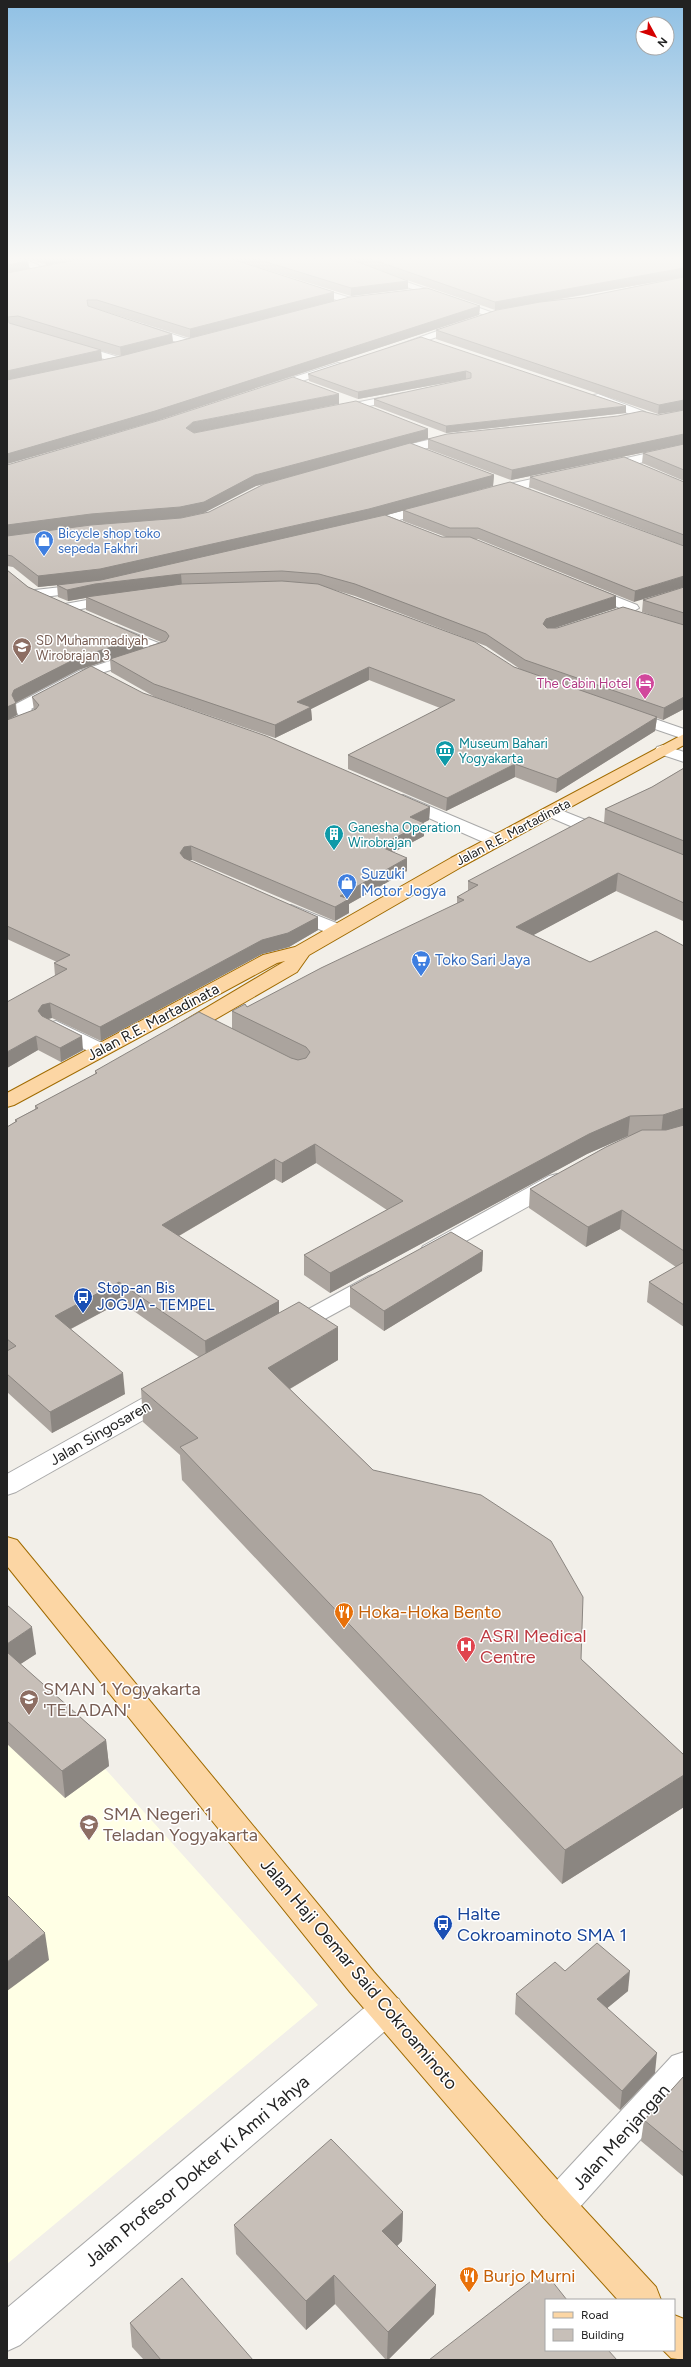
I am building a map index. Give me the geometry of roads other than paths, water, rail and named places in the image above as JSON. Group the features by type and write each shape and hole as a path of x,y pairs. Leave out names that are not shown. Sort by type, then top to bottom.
{"main road":[{"name":"Jalan R.E. Martadinata","path":"7,1101 270,959 302,951 496,841 553,812 684,739"},
{"name":"Jalan R.E. Martadinata","path":"165,1040 290,968 302,951"},
{"name":"Jalan Haji Oemar Said Cokroaminoto","path":"7,1547 387,2010 557,2206 642,2299"},
{"path":"675,2335 684,2345"}],"street":[{"path":"262,390 335,366"},
{"path":"292,380 312,388"},
{"path":"322,412 413,394"},
{"path":"588,394 623,406 646,417 603,422"},
{"path":"339,398 381,414"},
{"path":"430,433 445,439"},
{"path":"380,456 445,439 467,436"},
{"path":"410,448 432,456"},
{"path":"589,471 684,449"},
{"path":"627,463 648,472"},
{"path":"481,494 512,486 573,474"},
{"path":"490,478 534,495"},
{"path":"350,528 443,504"},
{"path":"385,520 406,530"},
{"path":"23,585 35,594 87,618"},
{"path":"577,585 621,612 643,619"},
{"path":"35,594 101,586"},
{"path":"65,608 128,597"},
{"path":"621,612 647,604"},
{"path":"7,727 31,717 25,713 22,707 66,683 161,649 101,624"},
{"path":"96,672 110,679"},
{"path":"612,709 684,734"},
{"path":"664,750 684,758"},
{"path":"388,794 496,841"},
{"path":"553,812 620,840"},
{"path":"274,903 337,930"},
{"path":"199,1021 220,1032"},
{"path":"51,1025 101,1050"},
{"path":"415,1260 576,1171"},
{"path":"270,1339 394,1271"},
{"name":"Jalan Singosaren","path":"7,1486 188,1384"},
{"name":"Jalan Profesor Dokter Ki Amri Yahya","path":"7,2332 387,2010"},
{"name":"Jalan Menjangan","path":"557,2206 684,2067"}],"place":[{"name":"Bicycle shop toko sepeda Fakhri","path":"44,557"},
{"name":"SD Muhammadiyah Wirobrajan 3","path":"22,664"},
{"name":"The Cabin Hotel","path":"645,700"},
{"name":"Museum Bahari Yogyakarta","path":"445,767"},
{"name":"Ganesha Operation Wirobrajan","path":"334,851"},
{"name":"Suzuki Motor Jogya","path":"347,900"},
{"name":"Toko Sari Jaya","path":"421,977"},
{"name":"Stop-an Bis JOGJA - TEMPEL","path":"83,1314"},
{"name":"Hoka-Hoka Bento","path":"344,1629"},
{"name":"ASRI Medical Centre","path":"466,1663"},
{"name":"SMAN 1 Yogyakarta 'TELADAN'","path":"29,1716"},
{"name":"SMA Negeri 1 Teladan Yogyakarta","path":"89,1841"},
{"name":"Halte Cokroaminoto SMA 1","path":"443,1941"},
{"name":"Burjo Murni","path":"469,2293"}]}
